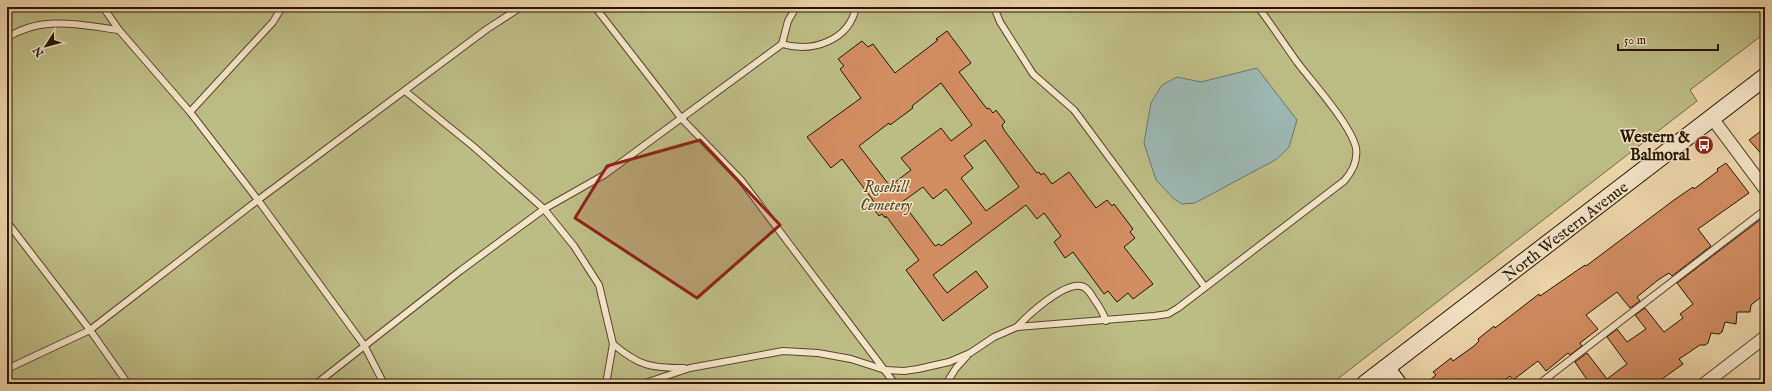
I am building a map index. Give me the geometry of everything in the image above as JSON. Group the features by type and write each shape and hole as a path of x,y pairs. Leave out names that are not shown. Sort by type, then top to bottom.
{"main road":[{"name":"North Western Avenue","path":"1365,384 1765,77"},
{"path":"1386,368 1398,384"}],"street":[{"path":"1712,118 1765,189"},
{"path":"1704,384 1765,337"}],"lane":[{"path":"103,7 119,30 190,112 258,200 364,345 384,384"},
{"path":"190,112 273,22 282,7"},
{"path":"7,369 90,330 258,200 487,29 521,7"},
{"path":"596,7 682,119 741,180 895,384"},
{"path":"316,384 460,271 544,209 604,175 782,44 788,21 796,7"},
{"path":"782,44 801,48 815,47 824,44 847,28 853,18 856,7"},
{"path":"994,7 1000,22 1033,74 1074,110 1205,287"},
{"path":"642,384 690,368 783,351 818,353 851,359 885,370 904,371 949,362 970,353 994,337 1017,327 1106,321 1168,314 1178,308 1344,181 1352,171 1356,160 1356,149 1352,137 1345,125 1296,61 1258,7"},
{"path":"7,38 37,24 61,23 119,30"},
{"path":"405,91 474,147 544,209 574,246 599,285 613,344 606,384"},
{"path":"1540,384 1765,210"},
{"path":"7,222 90,330 128,384"},
{"path":"1017,327 1038,307 1075,286 1085,287 1102,311 1106,321"},
{"path":"613,344 627,356 645,365 659,368 690,368"},
{"path":"946,384 956,368 970,353"}],"highlighted area":[{"path":"700,140 780,225 697,298 575,218 607,166"}],"green space":[{"name":"Rosehill Cemetery","path":"7,7 1765,7 1765,33 1690,90 1697,101 1331,384 7,384"}],"water":[{"path":"1257,68 1297,120 1289,147 1277,159 1195,203 1182,204 1174,199 1156,180 1144,143 1151,103 1162,85 1177,77 1201,82"}],"building":[{"path":"947,31 971,63 959,72 987,109 989,108 993,113 996,110 1005,122 1002,125 1004,130 1037,173 1039,172 1041,175 1044,173 1052,184 1069,172 1096,208 1107,200 1112,206 1114,204 1133,229 1130,232 1135,238 1124,247 1153,284 1133,299 1128,293 1117,302 1108,291 1104,294 1073,252 1065,258 1054,242 1061,236 1044,213 1037,219 1026,205 933,275 947,293 976,271 988,287 943,321 906,270 919,260 886,216 885,218 882,214 879,216 871,205 874,203 872,199 842,159 831,168 807,137 861,98 840,69 844,66 838,59 862,41 868,47 873,44 895,73 938,40 936,39","holes":["941,83 972,125 951,141 941,128 901,158 911,170 890,186 859,146 889,123 890,125 913,108 912,106","985,140 1019,187 986,211 961,178 973,168 964,156","923,187 933,199 946,189 972,223 941,246 939,244 935,246 902,202"]},
{"path":"1761,131 1765,137 1765,158 1749,140"},
{"path":"1726,163 1749,193 1698,229 1711,246 1672,276 1669,273 1658,280 1637,297 1640,301 1630,308 1617,292 1586,315 1598,329 1580,343 1582,346 1570,355 1568,353 1546,371 1538,361 1513,380 1510,376 1499,384 1425,384 1436,375 1433,372 1451,358 1453,361 1474,346 1479,341 1478,339 1494,326 1495,328 1539,294 1540,296 1585,265 1586,266 1674,200 1693,187 1694,189"},
{"path":"1765,216 1765,294 1751,305 1750,312 1737,312 1736,324 1725,322 1722,332 1719,334 1711,333 1708,343 1705,345 1700,345 1679,359 1683,364 1655,384 1590,384 1575,362 1587,353 1607,379 1627,364 1607,337 1617,329 1627,342 1646,329 1635,315 1645,308 1664,332 1683,318 1680,314 1693,304 1677,283"}],"place":[{"name":"Western & Balmoral","path":"1704,145"}]}
